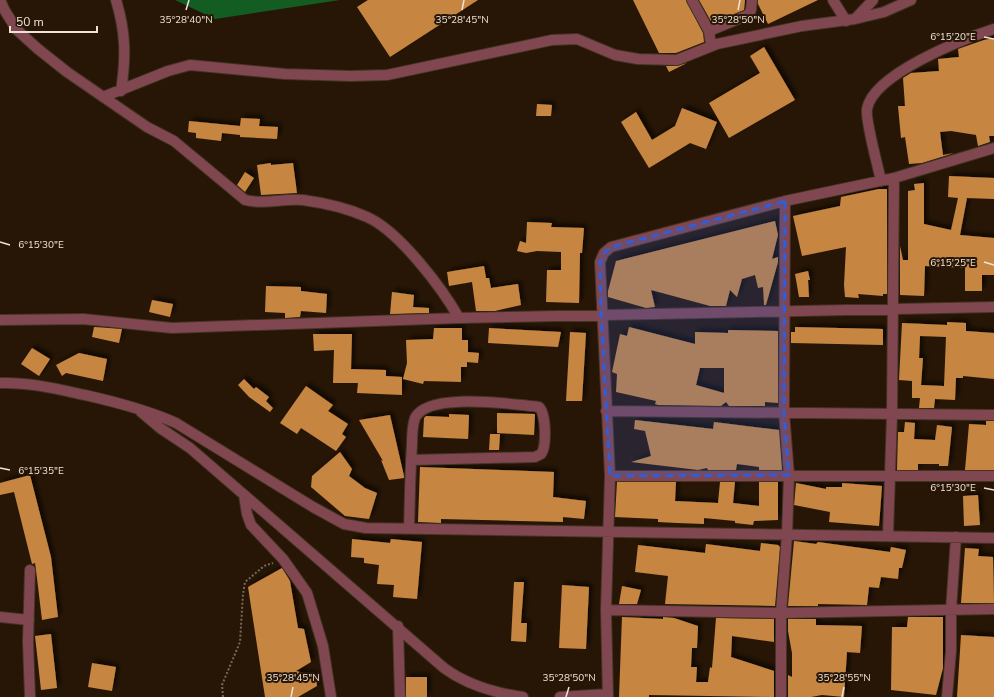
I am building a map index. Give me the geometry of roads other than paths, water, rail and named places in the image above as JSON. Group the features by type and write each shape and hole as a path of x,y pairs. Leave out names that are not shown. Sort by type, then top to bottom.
{"street":[{"path":"0,0 5,11 22,35 67,72 147,127 174,141 245,200 257,202 301,200 337,206 369,218 391,234 429,273 449,300 459,318"},
{"path":"116,0 125,37 125,62 121,91"},
{"path":"692,0 709,31 711,46"},
{"path":"709,31 748,15 751,10 752,0"},
{"path":"833,0 850,20"},
{"path":"850,20 873,0"},
{"path":"103,97 121,91 168,70 190,65 285,74 358,76 387,75 552,40 577,39 615,55 638,59 667,61 677,60 711,46 802,26 850,20 884,12 907,1"},
{"path":"881,180 867,111 870,98 875,90 915,63 949,45 994,29"},
{"path":"560,697 608,695 606,610 610,532 610,476 600,262 604,252 607,249 784,201 894,178 994,148"},
{"path":"888,535 894,310 894,178"},
{"path":"781,697 781,613 787,534 789,475 784,412 784,201"},
{"path":"0,320 83,319 172,328 459,318 994,307"},
{"path":"0,383 26,384 60,390 136,408 176,423 278,487 344,524 366,528 888,535 994,538"},
{"path":"409,528 411,460 415,417 423,409 440,403 476,402 532,406 538,407 542,412 545,431 544,444 541,453 535,457 411,460"},
{"path":"136,408 160,428 190,448 283,527 301,545 398,626 444,668 456,676 493,691 523,697"},
{"path":"606,411 994,415"},
{"path":"610,476 994,476"},
{"path":"244,495 247,514 251,525 283,559 307,593 323,646 331,697"},
{"path":"946,697 951,651 951,610 956,537"},
{"path":"30,570 30,697"},
{"path":"606,610 781,613 994,609"},
{"path":"0,617 29,620"},
{"path":"398,626 400,697"}]}
